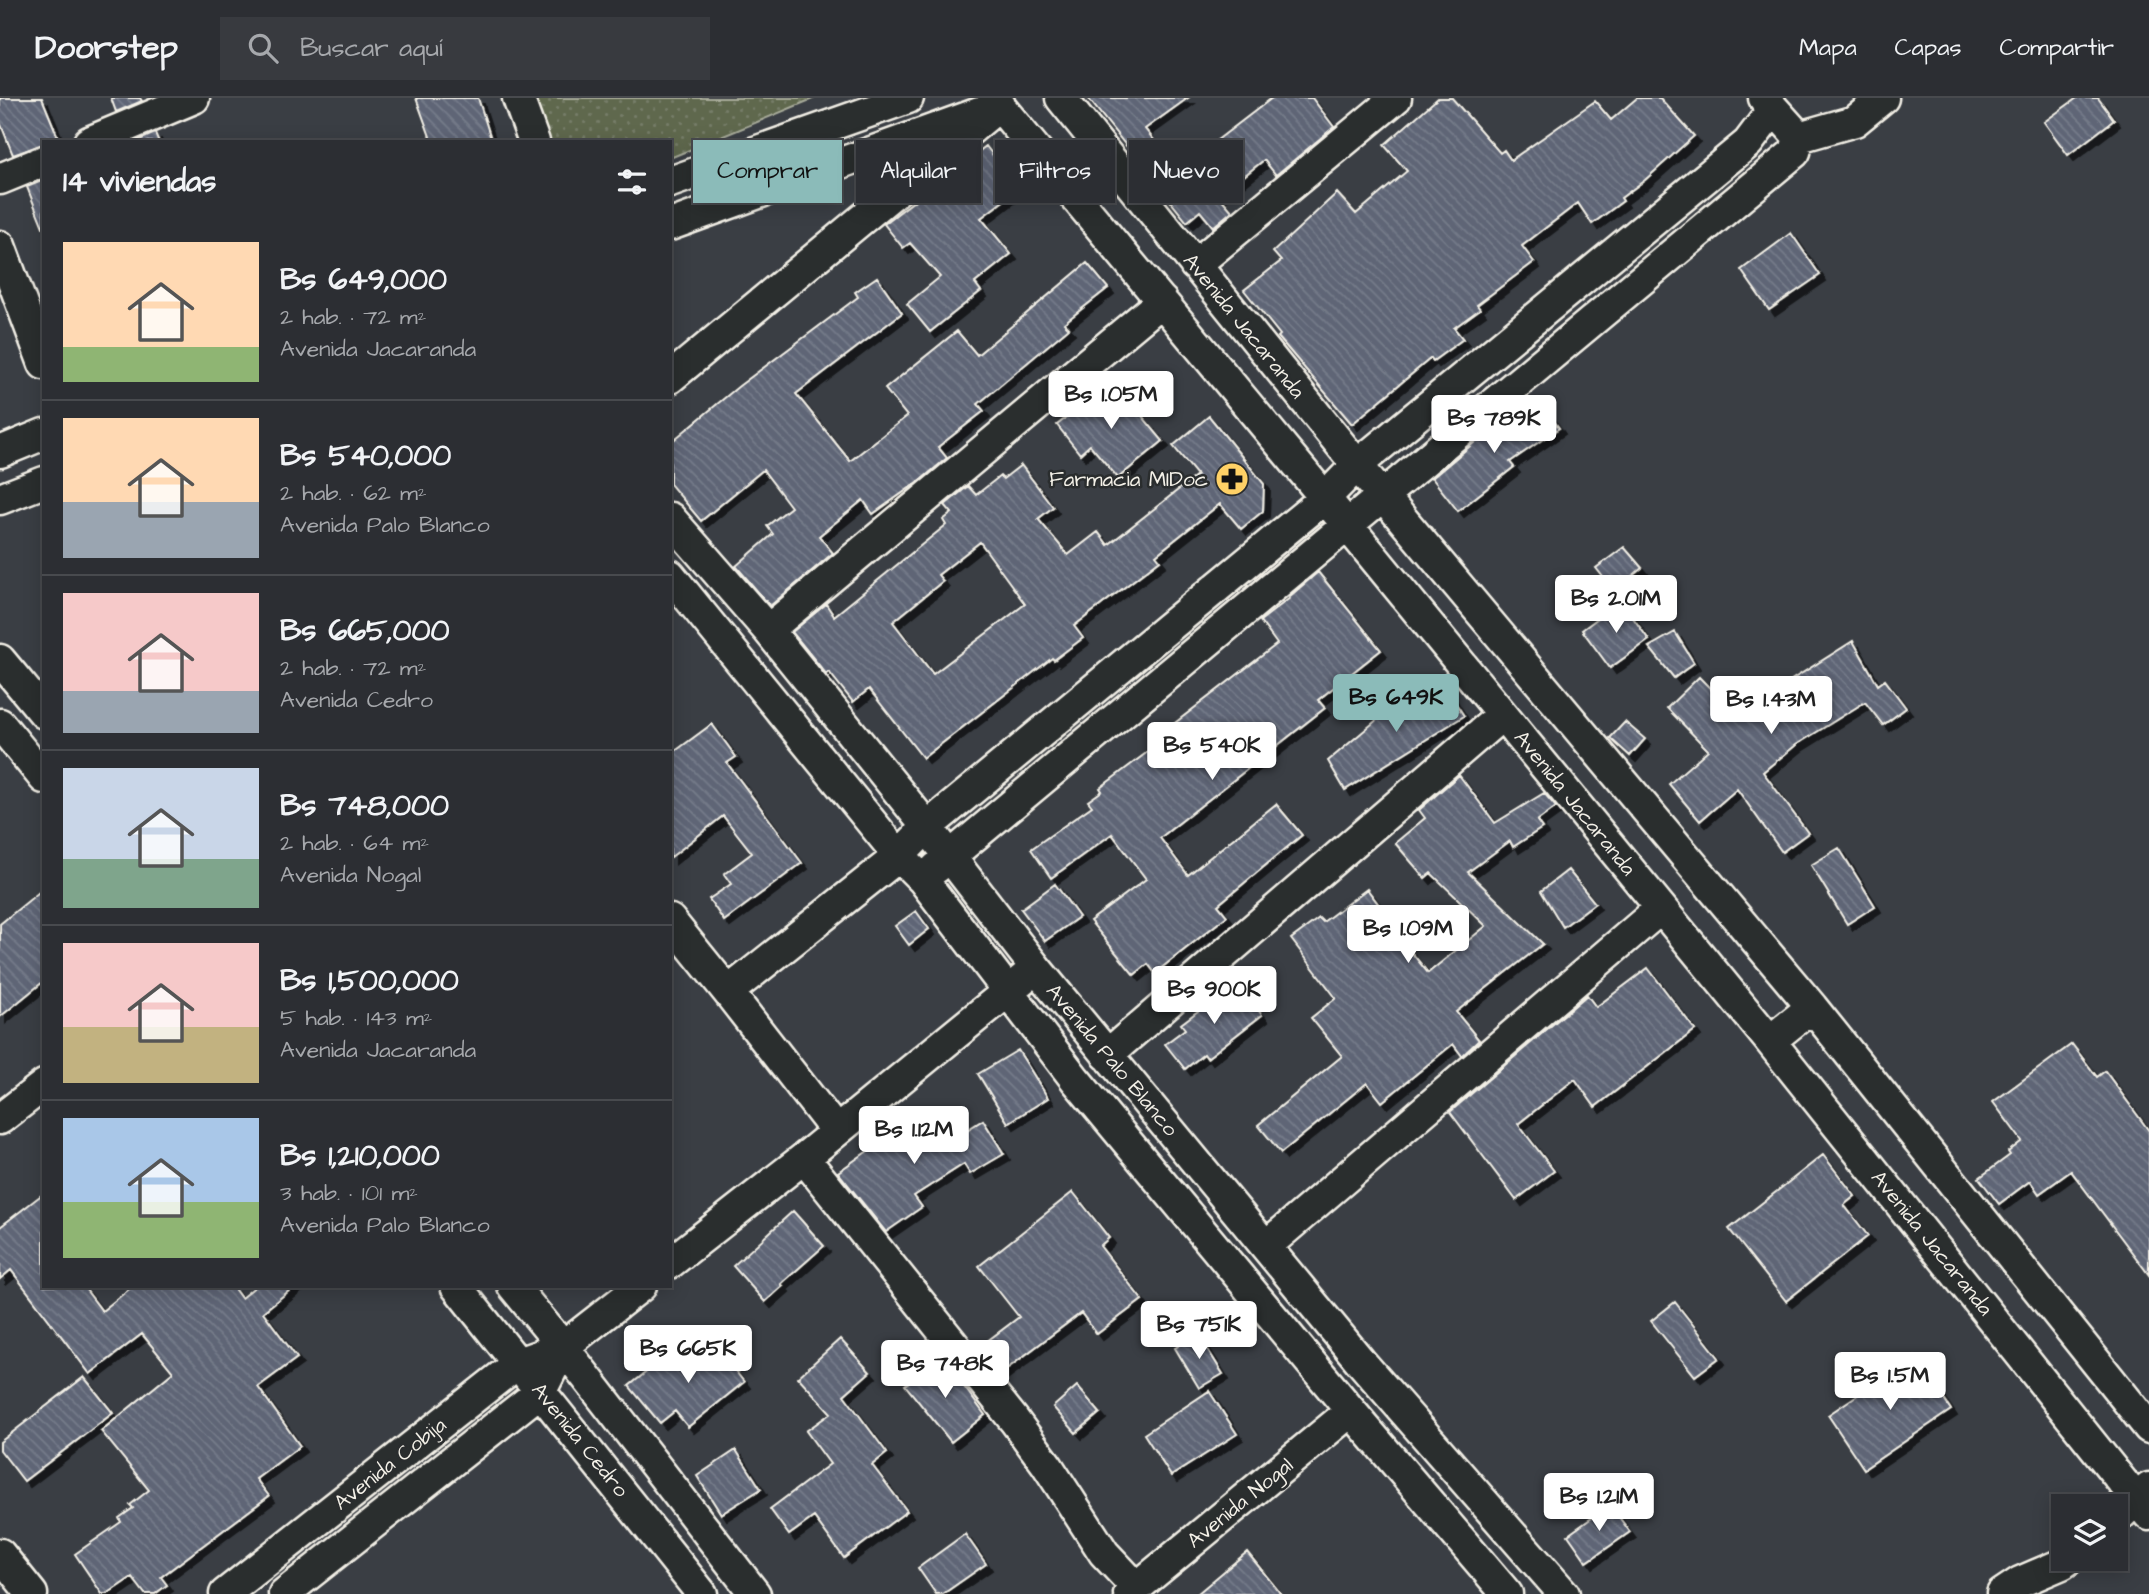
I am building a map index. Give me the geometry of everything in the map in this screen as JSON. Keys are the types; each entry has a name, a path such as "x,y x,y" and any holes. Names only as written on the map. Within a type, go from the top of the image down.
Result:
{"street":[{"path":"94,140 194,98"},
{"path":"518,98 533,140"},
{"path":"672,181 908,98"},
{"name":"Avenida Jacaranda","path":"1061,98 1357,466 1812,1007 2149,1428"},
{"path":"1195,265 1396,98"},
{"path":"922,880 1348,526 1797,144 1855,121 1883,98"},
{"path":"672,224 1001,100"},
{"path":"672,375 1001,100"},
{"name":"Avenida Jacaranda","path":"1001,100 1162,301 1770,1041 2138,1505"},
{"path":"1766,100 1797,144"},
{"path":"728,992 899,856 927,827 1325,498 1357,466 1748,143 1769,115 1766,100"},
{"path":"0,179 42,161"},
{"path":"0,246 42,360"},
{"path":"768,630 1162,301"},
{"path":"0,452 42,435"},
{"path":"0,499 42,483"},
{"name":"Avenida Palo Blanco","path":"672,519 768,630 927,827 1036,968 1361,1362 1564,1594"},
{"name":"Avenida Palo Blanco","path":"672,577 899,856 922,880 1075,1079 1507,1594"},
{"path":"0,660 42,711"},
{"path":"1107,1055 1502,715"},
{"path":"0,724 42,776"},
{"path":"1266,1245 1661,908"},
{"path":"672,922 836,1130"},
{"path":"672,1261 804,1158 1036,968"},
{"path":"1770,1041 1812,1007"},
{"path":"0,1119 42,1087"},
{"path":"804,1158 1014,1420 1133,1591"},
{"name":"Avenida Cedro","path":"458,1288 702,1594"},
{"name":"Avenida Cedro","path":"515,1288 755,1594"},
{"name":"Avenida Cobija","path":"225,1594 518,1363 563,1347 637,1288"},
{"name":"Avenida Cobija","path":"284,1594 541,1391 563,1347"},
{"name":"Avenida Nogal","path":"1133,1591 1351,1411"},
{"path":"0,1554 32,1594"},
{"path":"2002,1594 2020,1581 2051,1568"}],"green space":[{"path":"529,98 815,98 714,140 693,140 693,148 672,157 672,140 545,140"}],"building":[{"path":"0,98 42,98 59,140 42,140 42,145 13,155 0,122"},
{"path":"111,98 140,98 142,101 116,112"},
{"path":"416,98 478,98 491,140 431,140"},
{"path":"1088,98 1188,98 1145,129 1154,140 1129,140 1129,149"},
{"path":"1272,98 1312,98 1334,127 1276,175 1264,160 1243,177 1243,140 1217,140"},
{"path":"1438,98 1452,98 1500,153 1504,150 1511,160 1595,101 1611,120 1637,98 1660,98 1694,136 1621,198 1623,201 1592,224 1578,203 1522,246 1534,262 1477,305 1480,309 1454,328 1463,339 1433,361 1431,358 1352,424 1278,337 1280,335 1244,290 1281,261 1273,252 1337,193 1356,214 1407,171 1384,145"},
{"path":"2077,98 2098,98 2114,120 2068,155 2044,122"},
{"path":"155,133 158,140 139,140"},
{"path":"986,146 995,158 995,203 1001,203 981,218 1011,254 975,283 981,291 930,332 907,304 940,277 910,243 903,248 884,224 911,203 981,203 981,150"},
{"path":"42,181 42,224 27,187"},
{"path":"1172,203 1225,203 1232,211 1213,227 1200,211 1187,222"},
{"path":"1791,233 1820,275 1769,310 1741,270"},
{"path":"1087,263 1108,288 1064,323 1069,328 978,404 984,411 938,447 947,458 873,514 863,500 819,536 833,553 770,606 736,566 773,534 767,526 791,507 763,470 701,521 672,486 672,441 739,386 858,297 855,292 877,277 902,313 796,394 850,461 907,416 885,389 957,331 977,355"},
{"path":"1111,383 1134,414 1138,411 1163,441 1118,478 1090,445 1080,454 1057,425"},
{"path":"1538,399 1559,428 1510,462 1514,467 1458,511 1432,478 1487,432 1488,434"},
{"path":"1209,416 1264,484 1263,511 1241,529 1220,504 1156,555 1160,560 1074,626 1083,638 1054,660 1052,658 923,758 869,689 853,702 792,632 826,604 834,616 946,525 943,520 952,513 945,505 968,486 976,495 1000,476 1003,479 1021,465 1053,507 1038,519 1068,555 1098,532 1108,545 1197,475 1173,446","holes":["980,542 1025,604 933,674 893,622 943,581 938,575"]},
{"path":"1624,547 1642,568 1614,591 1596,568"},
{"path":"1318,572 1381,650 1318,700 1325,708 1160,838 1188,875 1276,804 1302,835 1218,905 1227,916 1155,973 1148,964 1134,975 1090,921 1146,879 1112,834 1051,878 1031,849 1092,806 1088,801 1102,791 1100,788 1166,738 1162,733 1277,644 1260,621"},
{"path":"1621,601 1649,640 1610,668 1582,630"},
{"path":"1675,632 1694,663 1674,678 1649,647"},
{"path":"1853,641 1878,685 1885,680 1906,708 1883,725 1865,702 1796,745 1763,772 1808,833 1782,852 1737,789 1700,821 1669,784 1708,750 1667,708 1699,677 1736,715"},
{"path":"1440,679 1464,716 1345,790 1328,761 1379,718"},
{"path":"1625,722 1645,739 1630,756 1610,738"},
{"path":"712,724 736,757 727,763 802,863 724,921 709,899 731,884 724,874 752,853 723,816 672,856 672,754"},
{"path":"1459,775 1495,823 1544,793 1556,807 1537,821 1542,828 1513,847 1510,841 1468,872 1543,944 1456,1012 1479,1040 1462,1056 1453,1044 1382,1102 1367,1083 1281,1153 1258,1125 1342,1056 1311,1018 1336,998 1291,939 1319,918 1323,922 1367,889 1394,925 1391,927 1428,973 1486,926 1431,873 1425,878 1395,843 1425,818 1419,810"},
{"path":"1839,848 1875,906 1847,924 1811,865"},
{"path":"1568,870 1595,903 1563,927 1541,891"},
{"path":"1055,884 1079,917 1045,941 1021,909"},
{"path":"42,890 42,983 0,1017 0,924"},
{"path":"916,911 929,929 909,945 895,926"},
{"path":"1648,968 1695,1030 1595,1107 1575,1079 1518,1124 1554,1171 1516,1200 1450,1112 1587,995 1596,1007"},
{"path":"1236,982 1262,1015 1207,1058 1204,1054 1185,1069 1165,1044 1185,1029 1181,1024"},
{"path":"2072,1044 2097,1077 2105,1071 2149,1131 2149,1275 2071,1171 2039,1194 2030,1181 1999,1204 1979,1178 2010,1155 2008,1152 2022,1141 1993,1102"},
{"path":"1018,1050 1048,1098 1008,1123 978,1074"},
{"path":"924,1108 946,1143 983,1120 1004,1154 970,1174 964,1164 914,1196 922,1207 886,1232 838,1172 899,1129 897,1125"},
{"path":"1823,1155 1855,1196 1844,1205 1868,1236 1786,1301 1729,1229"},
{"path":"1073,1192 1109,1238 1100,1246 1142,1300 1097,1334 1081,1313 1000,1374 978,1348 1019,1317 979,1266"},
{"path":"42,1195 42,1288 85,1288 102,1311 131,1288 234,1288 241,1298 254,1288 293,1288 263,1312 297,1358 258,1387 300,1446 256,1479 269,1496 161,1577 167,1585 155,1594 145,1594 132,1577 107,1594 102,1594 75,1554 121,1522 119,1518 133,1508 130,1505 149,1490 101,1431 173,1372 142,1334 90,1374 11,1270 0,1279 0,1227"},
{"path":"793,1211 824,1246 765,1302 733,1266"},
{"path":"1675,1302 1719,1358 1695,1376 1651,1321"},
{"path":"1198,1334 1223,1374 1199,1388 1175,1348"},
{"path":"709,1338 744,1382 688,1427 675,1411 660,1423 629,1386 665,1357 673,1367"},
{"path":"840,1339 870,1372 844,1395 887,1453 872,1465 907,1511 844,1558 814,1517 789,1535 770,1509 830,1464 806,1431 831,1413 798,1377"},
{"path":"1915,1356 1951,1410 1864,1469 1828,1415"},
{"path":"939,1358 949,1370 950,1368 985,1415 951,1442 905,1385"},
{"path":"84,1377 113,1413 24,1481 0,1450 0,1442"},
{"path":"1077,1386 1100,1413 1076,1433 1053,1407"},
{"path":"1209,1391 1237,1434 1171,1476 1144,1434"},
{"path":"736,1450 761,1489 721,1514 697,1476"},
{"path":"1610,1505 1630,1532 1587,1562 1568,1535"},
{"path":"965,1534 986,1564 943,1594 936,1594 918,1568"},
{"path":"1247,1552 1281,1594 1197,1594"}],"place":[{"name":"Farmacia MIDoc","path":"1232,479"}]}
